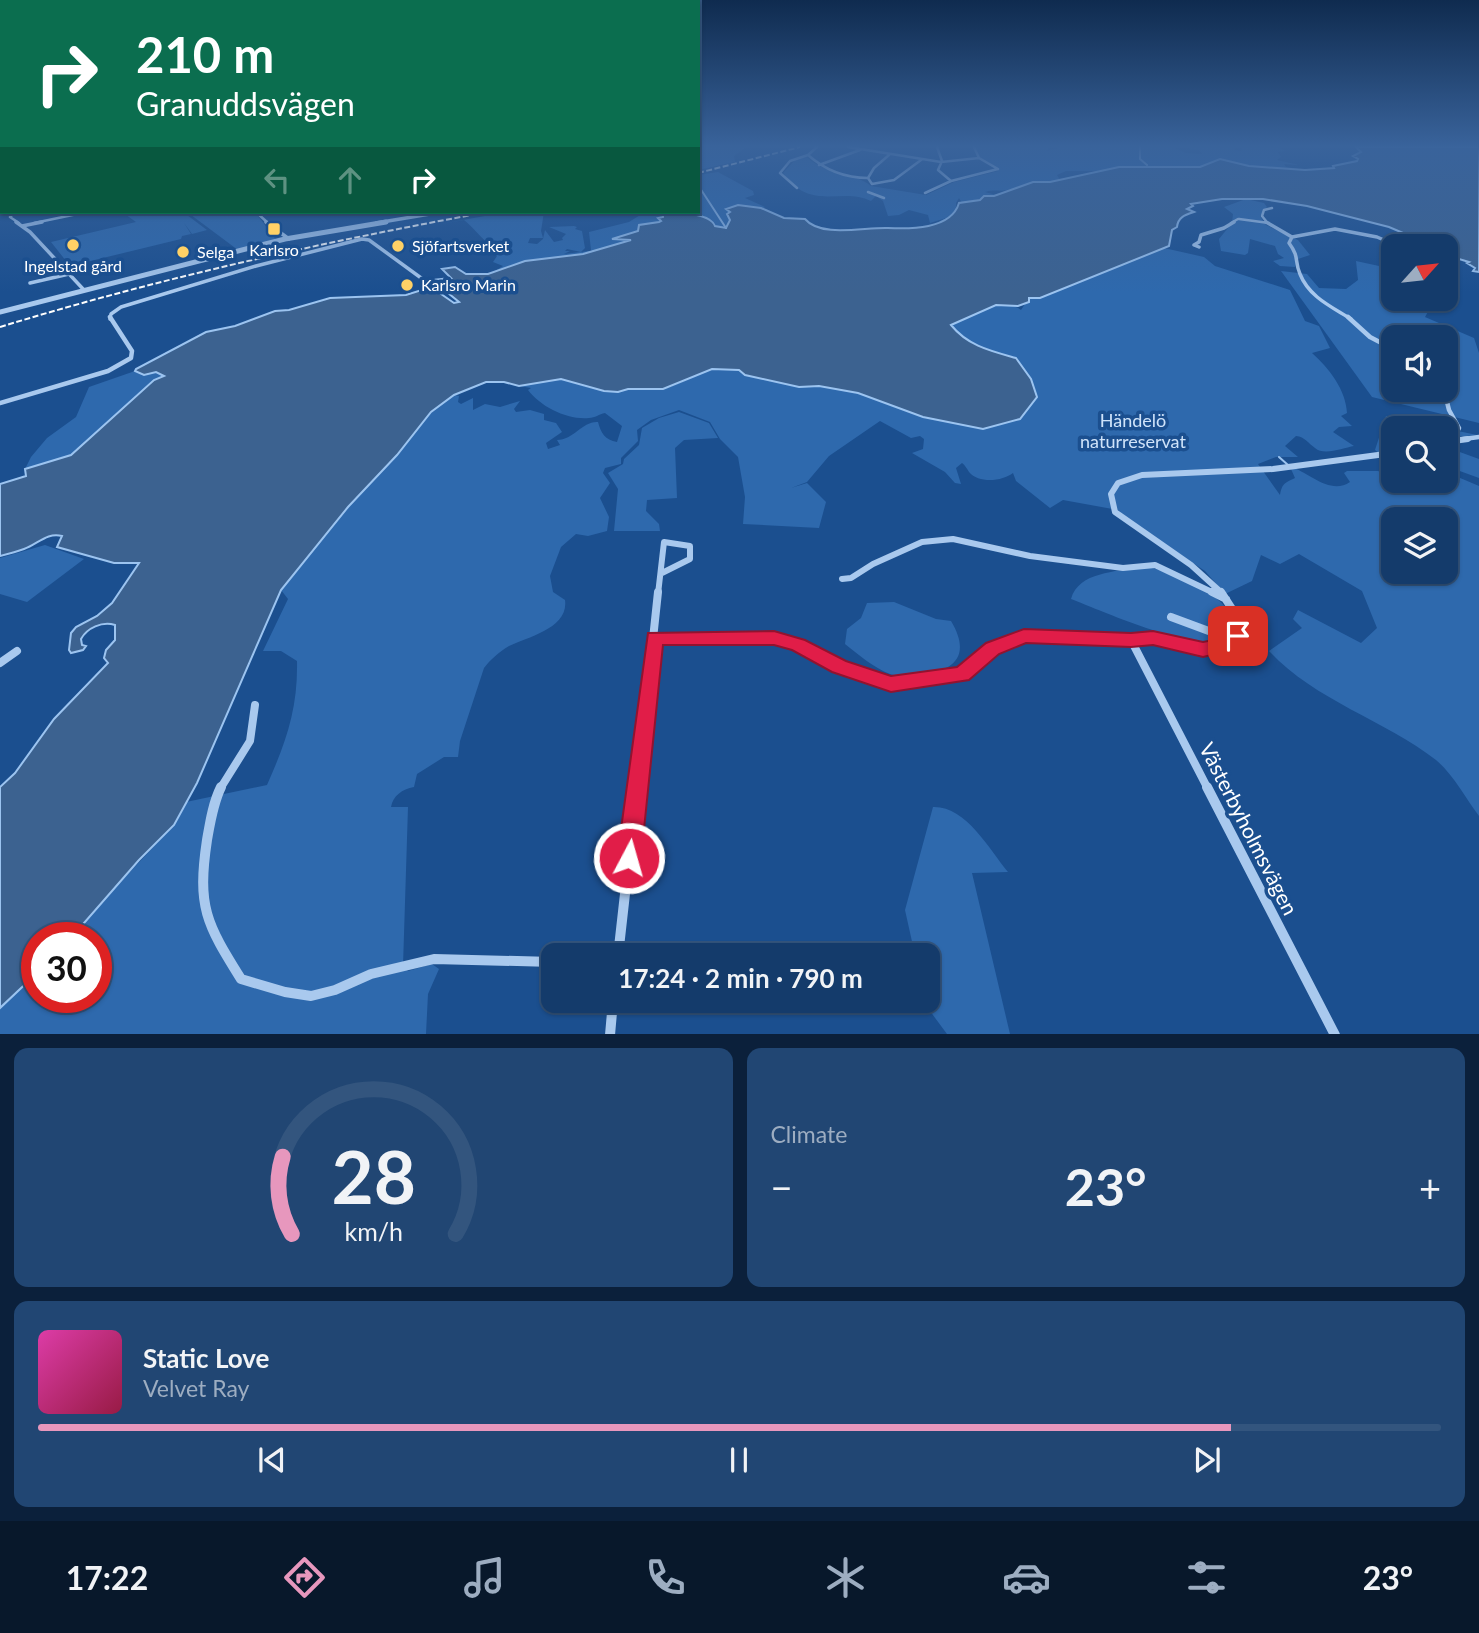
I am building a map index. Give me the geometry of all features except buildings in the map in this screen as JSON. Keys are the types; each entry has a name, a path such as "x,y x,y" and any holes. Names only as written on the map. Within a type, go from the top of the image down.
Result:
{"street":[{"path":"877,195 884,198"},
{"path":"1272,208 1264,211 1262,215 1267,222 1292,237 1335,229 1381,239"},
{"path":"13,214 10,217 84,290"},
{"path":"22,226 78,214"},
{"path":"258,214 278,233 290,240"},
{"path":"0,312 281,242 432,214"},
{"path":"1199,247 1194,245 1202,234 1224,228 1239,219 1267,222"},
{"path":"278,233 281,242"},
{"path":"1292,237 1289,243 1298,255 1298,270 1311,293 1381,342"},
{"path":"0,403 108,371 131,358 132,351 110,318 111,314 124,306 256,266 362,239 369,240 428,283"},
{"path":"30,283 69,274"},
{"path":"1458,440 1479,437"},
{"path":"654,638 774,638 798,645 839,666 891,684 962,674 993,649 1024,636 1131,640 1153,638 1203,650 1222,646 1236,638 1239,630 1227,600 1202,572 1120,517 1110,503 1110,494 1122,480 1131,476 1237,472 1381,454"},
{"path":"842,579 851,578 873,564 922,542 953,539 1030,556 1123,568 1155,565 1227,600"},
{"path":"619,943 664,542 690,547 690,559 662,573"},
{"path":"1171,618 1236,638"},
{"name":"Västerbyholmsvägen","path":"1131,640 1335,1034"},
{"path":"0,663 17,651"},
{"path":"255,705 250,741 219,790 209,827 201,880 202,904 217,941 241,979 285,992 311,996 335,990 371,974 434,959 541,962"},
{"path":"610,1034 612,1013"}],"green space":[{"path":"700,195 753,195 745,198 784,218 805,219 812,226 595,253 591,250 589,232 629,222 642,214 700,214"},
{"path":"819,195 995,195 962,203 959,198 956,209 959,205 963,219 932,225 946,218 930,223 928,215 909,210 888,216 883,201 876,196 871,201 860,197"},
{"path":"1246,199 1264,203 1267,207 1260,216 1266,225 1298,240 1310,255 1298,259 1295,267 1280,266 1273,261 1284,258 1278,254 1275,246 1250,239 1248,253 1245,255 1221,251 1219,239 1232,223 1233,214 1224,207"},
{"path":"125,214 186,214 207,230 192,234 184,223 191,234 182,236 181,239 70,266 51,242 136,222"},
{"path":"190,214 257,214 277,241 238,250"},
{"path":"496,214 544,214 541,231 543,238 530,238 528,243 537,244 543,239 545,230 554,242 563,240 566,234 549,227 574,226 582,231 585,248 581,252 589,251 590,254 495,271 503,266 493,262 497,256 488,250 489,244 464,220 435,225","holes":["567,249 581,252 564,254 570,251 565,251"]},
{"name":"Händelö naturreservat","path":"1164,248 1204,257 1215,266 1290,290 1305,321 1319,326 1330,348 1312,353 1340,388 1347,413 1341,416 1352,426 1339,427 1333,432 1354,446 1323,451 1296,436 1285,446 1298,457 1276,457 1258,464 1280,495 1284,484 1295,478 1291,469 1294,468 1335,486 1350,482 1344,473 1347,471 1378,471 1381,472 1381,493 1458,493 1458,477 1479,486 1479,816 1454,779 1436,760 1307,683 1269,651 1302,628 1293,619 1298,610 1361,643 1377,628 1362,591 1299,554 1280,564 1261,555 1252,581 1225,594 1205,571 1124,517 1118,510 1063,500 1050,508 1016,481 1013,473 985,480 973,476 962,463 956,468 961,484 955,483 945,472 912,453 923,449 924,439 920,436 911,438 880,421 829,456 807,482 791,488 807,483 826,502 819,528 743,524 745,497 738,457 720,439 710,422 679,410 651,420 637,430 638,441 621,458 621,464 605,468 603,473 610,483 600,498 609,517 607,531 588,536 576,534 561,547 550,576 553,592 565,600 565,610 561,618 546,630 509,646 489,662 484,668 460,741 458,757 444,757 417,774 414,787 399,794 392,803 391,807 408,807 403,966 408,971 432,964 439,969 428,994 426,1034 0,1034 0,1002 21,983 21,1013 112,1013 112,922 83,922 174,825 186,802 267,785 290,725 297,678 297,661 281,651 263,651 288,599 281,590 348,507 397,455 430,412 454,395 459,396 458,402 461,404 473,398 473,410 485,404 500,407 520,401 514,409 516,412 530,410 544,414 544,420 556,423 562,432 546,443 548,449 560,445 557,440 568,437 592,422 598,422 604,435 617,442 622,426 605,413 589,418 563,415 540,402 528,390 531,388 519,386 561,379 590,388 618,392 628,389 654,390 670,387 712,369 739,370 745,375 799,387 819,386 858,393 923,417 983,429 1020,419 1037,397 1027,373 1021,367 975,345 951,328 952,324 995,306 1013,306 1021,310 1029,298 1040,298"},
{"path":"1356,261 1381,266 1381,312 1428,312 1425,317 1444,325 1381,325 1381,399 1372,397 1281,271 1307,274 1319,288 1346,289 1358,280"},
{"path":"1458,331 1474,338 1479,353 1479,423 1393,402 1458,402"},
{"path":"135,371 144,375 156,372 165,376 154,380 71,455 25,469 47,438 76,417 89,387"},
{"path":"679,412 709,423 718,438 684,440 675,448 677,498 647,500 646,511 659,524 660,531 614,531 618,489 608,473 623,464 624,459 639,445 642,428 659,418"},
{"path":"1381,431 1381,455 1375,450"},
{"path":"1458,431 1477,435 1458,437"},
{"path":"1458,451 1479,459 1479,478 1458,470"},
{"path":"45,545 84,559 27,602 0,594 0,558"},
{"path":"1140,566 1181,578 1212,595 1224,605 1231,616 1229,632 1216,641 1185,639 1144,627 1071,599 1075,590 1090,578"},
{"path":"894,602 936,619 951,621 960,644 956,660 950,666 930,673 903,676 890,674 845,644 847,629 861,618 867,603"},
{"path":"933,807 956,814 985,841 1008,872 972,873 1010,1034 947,1034 931,1013 940,1013 940,943 912,943 905,910"}],"shaded area":[{"path":"1479,195 1479,272 1473,271 1475,268 1467,263 1469,262 1458,259 1458,234 1405,234 1389,227 1307,206 1263,199 1222,199 1191,204 1193,206 1187,209 1194,212 1182,217 1177,227 1172,230 1169,246 1040,298 1029,298 1029,302 1018,306 996,305 951,325 972,343 1016,358 1031,379 1037,397 1020,419 983,429 923,417 858,393 819,386 799,387 745,375 739,370 712,369 663,389 604,391 561,379 519,386 504,382 486,382 454,395 431,412 397,455 348,507 281,590 197,783 174,825 139,860 85,922 21,922 21,988 0,1008 0,787 15,773 54,719 108,663 104,658 106,650 115,640 115,625 105,624 91,629 81,639 82,645 86,646 83,650 71,653 71,633 112,603 139,563 114,563 57,547 62,536 57,535 0,556 0,484 26,476 25,469 71,455 154,380 164,376 156,372 144,375 135,371 136,369 206,332 330,298 406,295 431,287 454,303 459,302 432,280 451,278 442,269 455,267 466,274 488,274 525,261 583,254 631,240 612,239 638,231 639,225 659,222 661,221 658,218 663,217 663,214 700,216 707,218 715,226 726,228 730,220 727,214 730,212 726,209 738,205 761,208 784,218 805,219 812,225 832,230 918,228 939,223 955,212 959,203 980,200 984,196"}],"waterway":[{"path":"705,195 726,228"},
{"path":"1279,457 1288,465"}],"railway":[{"path":"0,327 242,262 478,214"}],"place":[{"name":"Karlsro","path":"274,229"},
{"name":"Ingelstad gård","path":"73,245"},
{"name":"Sjöfartsverket","path":"398,246"},
{"name":"Selga","path":"183,252"},
{"name":"Karlsro Marin","path":"407,285"}],"route":[{"path":"629,858 654,638 774,638 798,645 839,666 891,684 935,680 962,674 993,649 1024,636 1131,640 1153,638 1203,650 1222,646 1238,636"}]}
